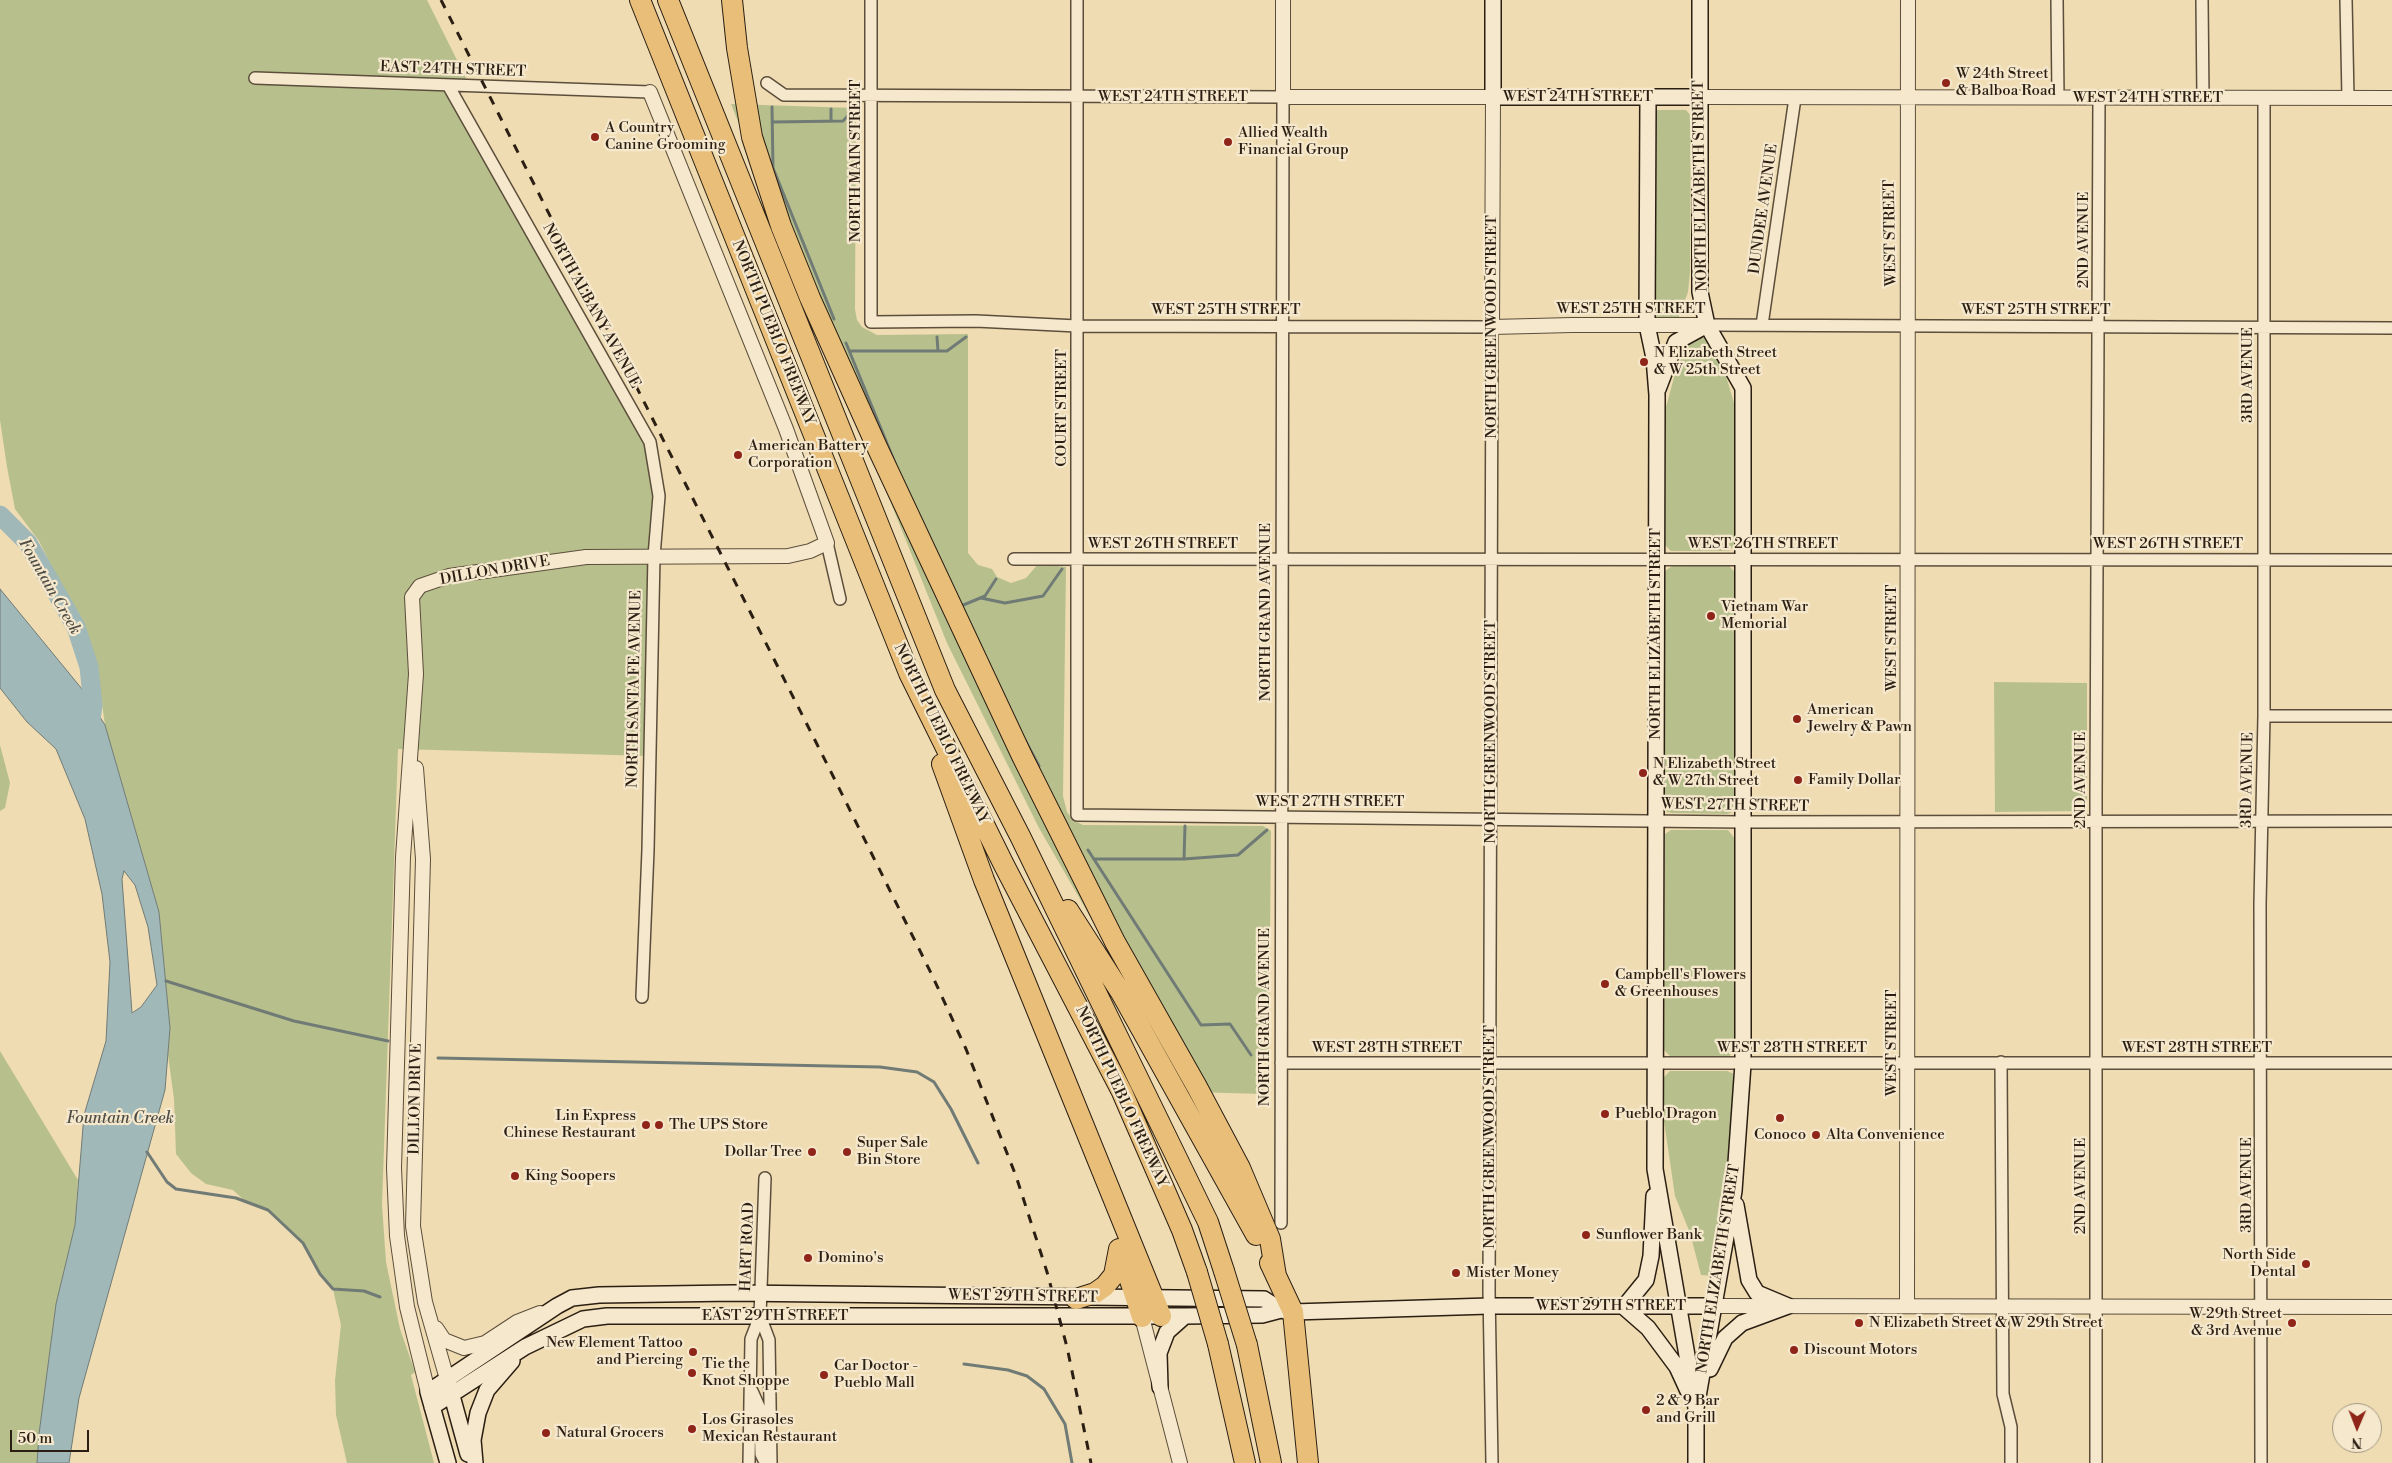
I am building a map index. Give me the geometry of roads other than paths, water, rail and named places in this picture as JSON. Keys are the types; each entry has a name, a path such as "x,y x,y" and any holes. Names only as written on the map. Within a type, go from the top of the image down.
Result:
{"highway":[{"name":"NORTH PUEBLO FREEWAY","path":"640,0 909,673 1004,865 1122,1092 1174,1213 1197,1272 1218,1344 1245,1463"},
{"name":"NORTH PUEBLO FREEWAY","path":"668,0 942,681 1020,836 1208,1222 1247,1345 1271,1463"},
{"path":"732,0 737,48 752,136 781,226 810,298 877,447 1022,756 1115,942 1197,1087 1240,1168 1270,1239 1276,1276"},
{"path":"909,673 984,880 1104,1175 1148,1307"},
{"path":"1020,836 1120,991 1258,1237 1276,1276 1287,1311 1308,1463"},
{"path":"1104,1175 1119,1249 1148,1307"},
{"path":"1076,1298 1095,1293 1105,1286 1114,1275 1119,1249"}],"main road":[{"name":"NORTH GREENWOOD STREET","path":"1493,97 1494,0"},
{"name":"NORTH ELIZABETH STREET","path":"1696,1408 1734,1191 1743,1064 1743,388 1707,325 1700,292 1700,0"},
{"name":"WEST 24TH STREET","path":"1493,97 1648,96 1700,98"},
{"name":"NORTH ELIZABETH STREET","path":"1648,96 1647,325 1654,358 1657,394 1655,1169 1696,1408 1696,1463"},
{"path":"1657,394 1676,342 1707,325"},
{"path":"1655,1169 1651,1256 1648,1272 1646,1280 1624,1307 1648,1328 1677,1367 1696,1408"},
{"path":"1734,1191 1749,1280 1757,1293 1788,1306"},
{"name":"EAST 29TH STREET","path":"432,1407 450,1387 557,1306 572,1298 599,1295 761,1294"},
{"name":"WEST 29TH STREET","path":"761,1294 1076,1298 1148,1307 1185,1316 1262,1315 1287,1311 1489,1306 1715,1306"},
{"name":"WEST 29TH STREET","path":"1148,1307 1264,1299 1287,1311"},
{"path":"1696,1408 1715,1354 1725,1338 1742,1323 1788,1306"},
{"name":"EAST 29TH STREET","path":"428,1392 450,1387 583,1319 599,1317 760,1316 1148,1307"},
{"path":"1160,1388 1159,1353 1167,1332 1185,1316"},
{"path":"475,1463 473,1440 478,1413 487,1390 525,1347"},
{"name":"DILLON DRIVE","path":"450,1387 471,1463"},
{"name":"DILLON DRIVE","path":"428,1392 448,1463"}],"street":[{"name":"NORTH MAIN STREET","path":"871,0 871,322"},
{"name":"COURT STREET","path":"1077,0 1077,815"},
{"name":"NORTH GRAND AVENUE","path":"1281,1223 1283,0"},
{"name":"WEST STREET","path":"1907,1306 1908,326 1906,98 1908,0"},
{"path":"2057,0 2058,98"},
{"path":"2202,0 2204,98"},
{"path":"2346,0 2348,98"},
{"name":"EAST 24TH STREET","path":"256,78 650,92"},
{"name":"WEST 24TH STREET","path":"767,83 784,95 1493,97"},
{"name":"NORTH ALBANY AVENUE","path":"448,85 650,442 659,496 654,556"},
{"path":"650,92 786,428 827,543 840,599"},
{"name":"NORTH GREENWOOD STREET","path":"1492,1463 1489,1306 1493,97"},
{"name":"WEST 24TH STREET","path":"1700,98 2392,98"},
{"name":"DUNDEE AVENUE","path":"1762,325 1795,98"},
{"name":"2ND AVENUE","path":"2096,1463 2099,98"},
{"name":"3RD AVENUE","path":"2261,1463 2262,1063 2260,904 2264,716 2264,98"},
{"name":"WEST 25TH STREET","path":"871,322 976,321 1078,326 1283,327 1762,325 2392,328"},
{"path":"654,556 788,556 810,551 827,543"},
{"name":"DILLON DRIVE","path":"428,1392 406,1307 397,1236 394,1168 403,857 416,674 412,597 420,586 449,576 568,559 654,556"},
{"name":"NORTH SANTA FE AVENUE","path":"642,997 648,850 654,556"},
{"name":"WEST 26TH STREET","path":"1014,559 1743,558 2392,560"},
{"path":"2264,716 2392,716"},
{"name":"DILLON DRIVE","path":"413,728 423,859 413,1226 425,1302 450,1387"},
{"name":"WEST 27TH STREET","path":"1077,815 1742,822 2392,821"},
{"path":"2001,1062 2003,1394 2011,1427 2011,1463"},
{"name":"WEST 28TH STREET","path":"1281,1063 1743,1064 2001,1062 2392,1064"},
{"name":"HART ROAD","path":"750,1463 751,1338 760,1316 765,1178"},
{"name":"WEST 29TH STREET","path":"1715,1306 2262,1305 2392,1307"},
{"path":"432,1322 444,1340 464,1348 485,1343 518,1322 557,1306"},
{"path":"1148,1307 1160,1388 1180,1463"},
{"name":"HART ROAD","path":"760,1316 769,1340 771,1462"},
{"path":"750,1387 760,1409 761,1454 764,1460 771,1462"}],"water":[{"name":"Fountain Creek","path":"0,589 82,689 105,725 159,912 170,1028 165,1090 79,1398 69,1463 37,1463 39,1434 56,1304 75,1225 84,1115 106,1041 110,962 102,894 85,819 56,749 27,722 0,688","holes":["124,871 135,885 148,927 157,985 141,1007 132,1013 122,879"]}],"waterway":[{"path":"772,107 773,168 834,319"},
{"path":"831,109 831,121"},
{"path":"772,122 843,121 854,109"},
{"path":"937,337 938,351"},
{"path":"850,351 947,351 966,337"},
{"path":"846,343 895,463"},
{"name":"Fountain Creek","path":"0,515 28,543 76,627 89,667 93,706 89,731"},
{"path":"981,598 1005,603 1043,596 1062,569"},
{"path":"961,606 985,596 996,579"},
{"path":"1025,740 1039,766"},
{"path":"1184,859 1185,826"},
{"path":"1094,859 1184,859 1238,855 1267,830"},
{"path":"1088,850 1201,1025 1230,1024 1251,1055"},
{"path":"166,981 294,1021 388,1041"},
{"path":"438,1058 880,1067 917,1072 934,1082 951,1109 978,1163"},
{"path":"147,1152 167,1182 176,1189 236,1198 268,1210 303,1243 320,1274 333,1289 364,1291 380,1297"},
{"path":"964,1364 1008,1370 1027,1376 1044,1389 1065,1424 1072,1463"}],"railway":[{"path":"441,0 829,768 932,975 966,1049 1016,1176 1047,1272 1067,1347 1091,1463"}],"place":[{"name":"W 24th Street & Balboa Road","path":"1946,83"},
{"name":"A Country Canine Grooming","path":"595,137"},
{"name":"Allied Wealth Financial Group","path":"1228,142"},
{"name":"N Elizabeth Street & W 25th Street","path":"1644,362"},
{"name":"American Battery Corporation","path":"738,455"},
{"name":"Vietnam War Memorial","path":"1711,616"},
{"name":"American Jewelry & Pawn","path":"1797,719"},
{"name":"N Elizabeth Street & W 27th Street","path":"1643,773"},
{"name":"Family Dollar","path":"1798,780"},
{"name":"Campbell's Flowers & Greenhouses","path":"1605,984"},
{"name":"Pueblo Dragon","path":"1605,1114"},
{"name":"Conoco","path":"1780,1118"},
{"name":"Lin Express Chinese Restaurant","path":"646,1125"},
{"name":"The UPS Store","path":"659,1125"},
{"name":"Alta Convenience","path":"1816,1135"},
{"name":"Dollar Tree","path":"812,1152"},
{"name":"Super Sale Bin Store","path":"847,1152"},
{"name":"King Soopers","path":"515,1176"},
{"name":"Sunflower Bank","path":"1586,1235"},
{"name":"Domino's","path":"808,1258"},
{"name":"North Side Dental","path":"2306,1264"},
{"name":"Mister Money","path":"1456,1273"},
{"name":"N Elizabeth Street & W 29th Street","path":"1859,1323"},
{"name":"W 29th Street & 3rd Avenue","path":"2292,1323"},
{"name":"Discount Motors","path":"1794,1350"},
{"name":"New Element Tattoo and Piercing","path":"693,1352"},
{"name":"Tie the Knot Shoppe","path":"692,1373"},
{"name":"Car Doctor - Pueblo Mall","path":"824,1375"},
{"name":"2 & 9 Bar and Grill","path":"1646,1410"},
{"name":"Los Girasoles Mexican Restaurant","path":"692,1429"},
{"name":"Natural Grocers","path":"546,1433"}]}
